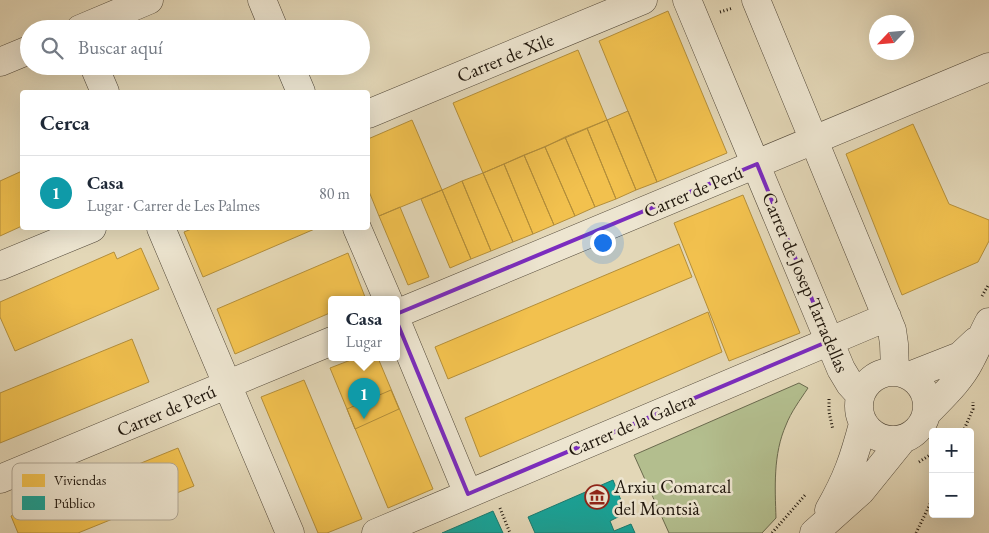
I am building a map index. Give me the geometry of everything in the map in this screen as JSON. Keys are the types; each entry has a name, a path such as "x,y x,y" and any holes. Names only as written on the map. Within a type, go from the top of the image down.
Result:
{"street":[{"path":"101,20 149,0"},
{"path":"262,0 270,20"},
{"name":"Carrer de Xile","path":"370,113 643,0"},
{"path":"746,3 814,141 892,330 902,374"},
{"name":"Carrer de Josep Tarradellas","path":"691,11 841,369 850,384 860,395"},
{"path":"0,62 20,54"},
{"name":"Carrer de Perú","path":"400,312 989,67"},
{"path":"98,75 104,90"},
{"path":"294,75 300,90"},
{"path":"0,266 87,230"},
{"path":"162,230 290,533"},
{"path":"358,230 386,296"},
{"name":"Carrer de la Galera","path":"376,533 887,317"},
{"path":"400,330 468,494"},
{"path":"902,374 960,356 984,330"},
{"path":"926,414 958,379 970,360 984,330"},
{"name":"Carrer de Perú","path":"39,463 328,343"},
{"path":"816,531 861,491 903,439 916,431 922,424 927,404 923,390 917,382 902,374 884,372 873,377 865,385 858,405 859,415 863,424 870,432 883,439 903,439"},
{"path":"816,531 844,484 855,458 863,424"},
{"name":"Carrer de Perú","path":"0,479 12,474"}],"path":[{"path":"691,11 746,3"},
{"path":"916,533 929,506"}],"highlighted area":[{"path":"757,164 829,341 468,494 394,315"}],"green space":[{"path":"799,383 808,388 788,420 779,448 776,471 776,518 762,533 669,533 634,455"}],"building: Viviendas":[{"path":"668,11 727,153 657,182 599,41"},
{"path":"578,50 607,120 483,173 453,103"},
{"path":"628,111 657,182 636,190 607,120"},
{"path":"412,120 442,190 379,216 370,194 370,138"},
{"path":"607,120 636,190 616,199 587,128"},
{"path":"913,124 949,204 989,220 989,241 978,262 902,295 846,154"},
{"path":"587,128 616,199 595,207 565,137"},
{"path":"565,137 595,207 575,216 545,147"},
{"path":"545,147 575,216 554,225 524,155"},
{"path":"524,155 554,225 533,234 504,164"},
{"path":"504,164 533,234 513,242 483,173"},
{"path":"20,172 20,227 0,236 0,181"},
{"path":"483,173 513,242 491,251 462,181"},
{"path":"462,181 491,251 471,259 442,190"},
{"path":"442,190 471,259 450,268 421,199"},
{"path":"743,195 800,333 729,361 674,223"},
{"path":"400,207 429,277 408,285 379,216"},
{"path":"189,230 312,230 203,277 184,232"},
{"path":"679,244 692,277 448,379 435,347"},
{"path":"141,248 159,289 15,351 0,317 0,302 114,252 117,259"},
{"path":"348,253 365,296 328,296 328,314 235,354 217,309"},
{"path":"708,312 722,352 480,457 465,418"},
{"path":"132,339 149,382 0,443 0,393"},
{"path":"348,361 379,361 433,489 388,508 330,368"},
{"path":"304,380 362,519 327,533 318,533 261,397"},
{"path":"391,390 399,409 355,429 347,409"},
{"path":"178,448 194,486 178,492 178,463 141,463"},
{"path":"13,520 110,520 78,533 18,533"}],"building: Público":[{"name":"Arxiu Comarcal del Montsià","path":"613,480 626,513 610,521 614,531 631,524 635,533 535,533 528,517"},
{"path":"493,511 503,533 442,533"}],"place":[{"name":"Casa","path":"364,419"},
{"name":"Arxiu Comarcal del Montsià","path":"597,497"}]}
